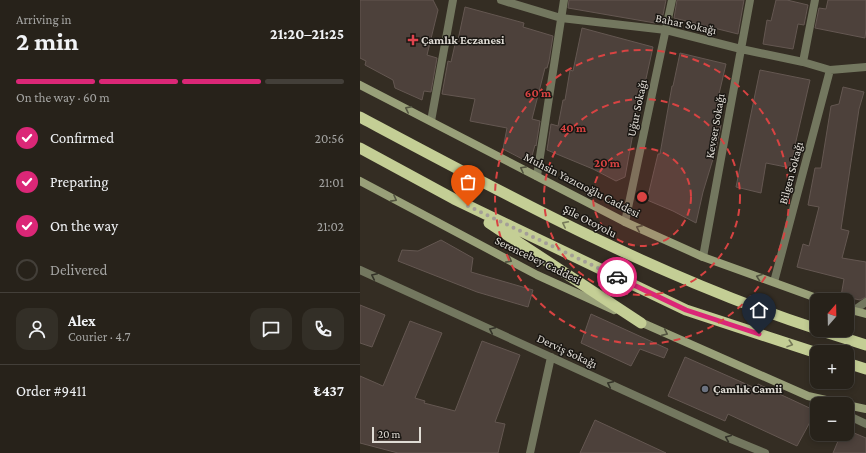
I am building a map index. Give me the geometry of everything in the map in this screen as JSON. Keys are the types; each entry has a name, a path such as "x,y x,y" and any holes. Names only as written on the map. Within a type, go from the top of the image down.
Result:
{"highway":[{"name":"Şile Otoyolu","path":"360,117 600,242 697,285 810,327"},
{"path":"360,148 454,199 686,310 810,351"},
{"path":"454,199 641,323"},
{"name":"Şile Otoyolu","path":"840,337 866,345"},
{"path":"854,365 866,369"}],"main road":[{"name":"Muhsin Yazıcıoğlu Caddesi","path":"360,85 431,120 625,222 703,257 810,296"},
{"name":"Serencebey Caddesi","path":"360,181 537,275 641,323 812,397"},
{"path":"854,311 866,314"},
{"path":"854,406 866,409"}],"street":[{"path":"431,120 453,0"},
{"name":"Bahar Sokağı","path":"501,0 561,18 666,30 741,49 803,62 830,70 866,68"},
{"path":"537,176 564,0"},
{"name":"Uğur Sokağı","path":"625,222 672,0"},
{"name":"Kevser Sokağı","path":"703,257 750,0"},
{"path":"803,62 815,0"},
{"name":"Bilgen Sokağı","path":"774,282 830,70"},
{"name":"Derviş Sokağı","path":"360,270 726,437 765,453"},
{"path":"854,308 866,302"},
{"path":"530,453 551,357"},
{"path":"854,418 866,424"}],"building":[{"path":"360,0 433,0 438,10 427,55 437,58 431,92 424,91 422,100 395,88 393,80 365,65 366,61 360,58"},
{"path":"569,0 666,0 663,15 657,14 655,23 568,8"},
{"path":"677,0 744,0 738,34 674,18"},
{"path":"776,0 787,0 808,5 804,25 798,24 793,49 763,44 767,20 771,21"},
{"path":"828,0 866,0 865,38 815,28 819,8 826,9"},
{"path":"465,7 524,23 523,27 553,36 549,61 547,68 545,68 532,119 540,121 536,146 535,145 530,163 503,149 507,128 470,121 475,99 442,94 448,61 451,62 456,40 458,40"},
{"path":"582,28 653,47 640,106 638,106 625,177 616,181 593,169 547,150 551,124 558,126 563,100 565,100 570,70 573,71"},
{"path":"680,53 726,64 719,94 723,95 717,124 721,125 714,159 703,192 696,223 647,200 658,154 660,154 672,86"},
{"path":"760,70 810,80 791,168 766,163 761,193 736,187"},
{"path":"843,87 864,92 859,109 841,229 849,231 842,258 866,262 866,297 860,300 854,299 854,293 842,293 844,279 797,267 803,244 809,246 819,207 808,205 815,168 821,168 831,106 839,104"},
{"path":"441,240 473,258 471,272 533,290 528,307 477,292 398,261 402,250 418,251"},
{"path":"360,305 385,315 372,347 360,343"},
{"path":"591,314 668,349 664,358 640,349 631,366 581,343"},
{"path":"410,321 442,333 415,398 425,401 424,403 455,411 482,341 520,355 495,422 505,424 498,453 398,453 360,443 360,376 383,386"},
{"path":"685,357 755,388 758,384 810,408 810,422 797,446 728,414 725,421 668,396"},
{"path":"595,420 666,453 580,453"},
{"path":"854,433 866,438 866,453 833,453 838,441 854,441"}],"way so far":[{"path":"468,206 617,277"}],"place":[{"name":"Çamlık Eczanesi","path":"413,40"},
{"name":"Çamlık Camii","path":"705,389"}],"route":[{"path":"617,277 686,310 759,334"}]}
